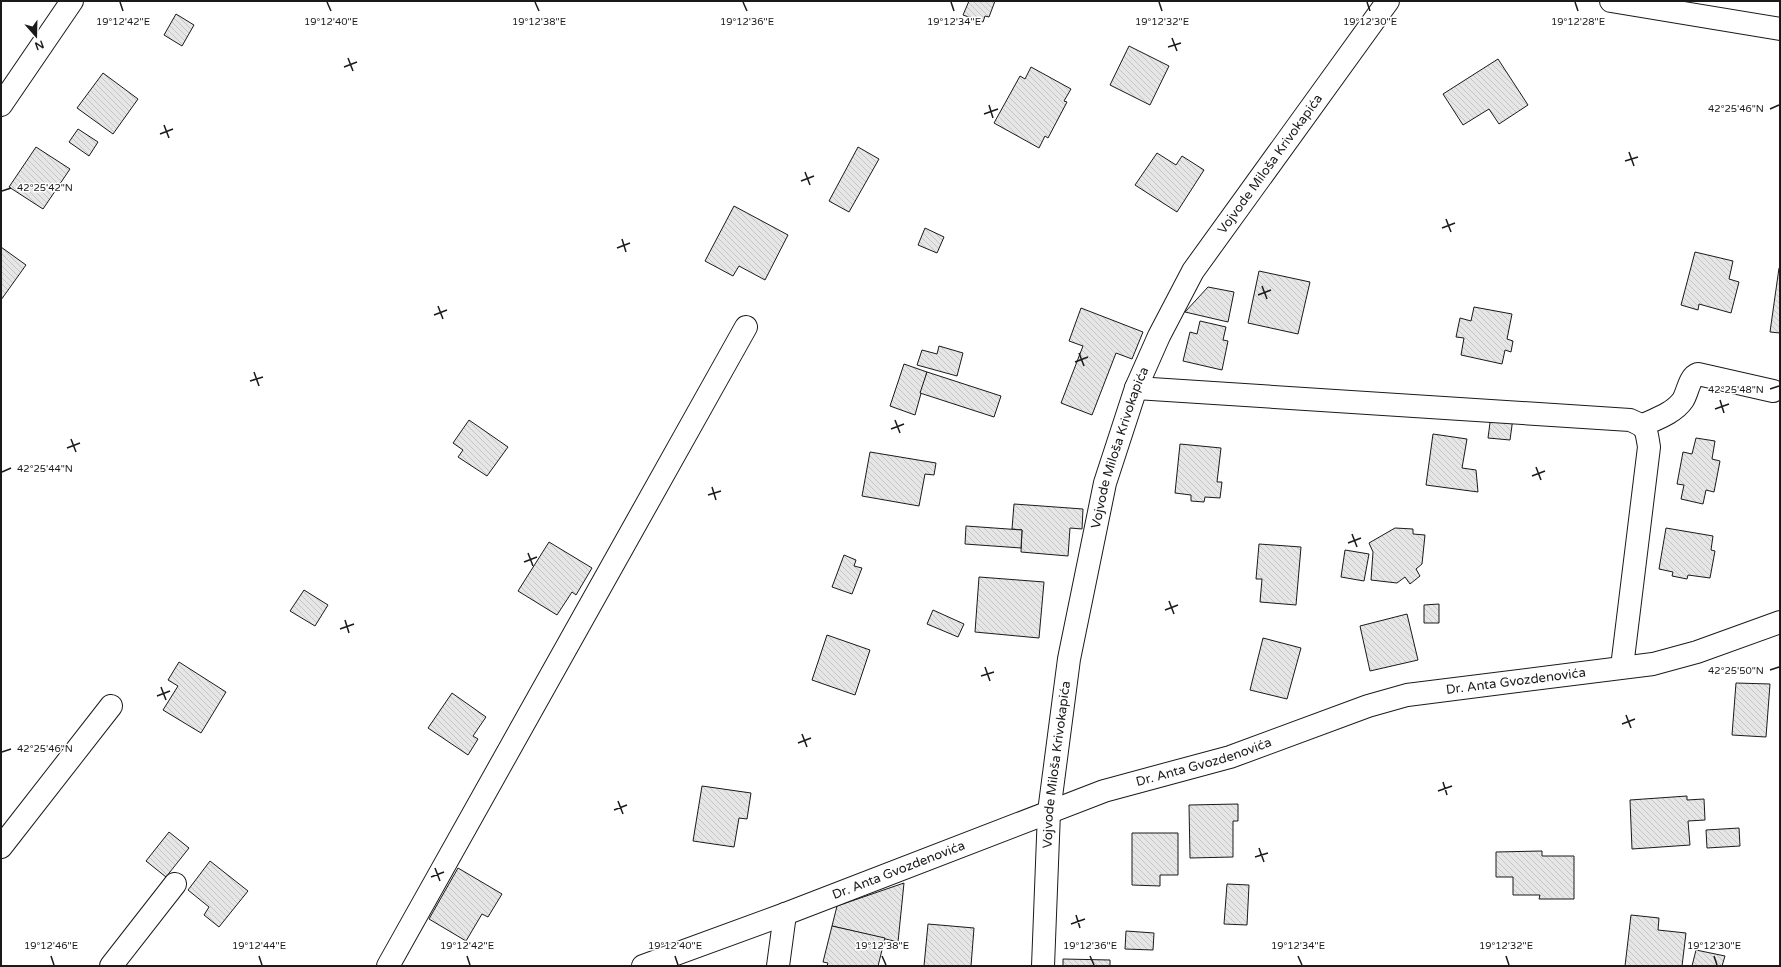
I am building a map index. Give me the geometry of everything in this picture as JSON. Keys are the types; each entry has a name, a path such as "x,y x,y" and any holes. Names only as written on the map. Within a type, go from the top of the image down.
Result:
{"street":[{"path":"1,105 72,1"},
{"name":"Vojvode Miloša Krivokapića","path":"1043,966 1049,812 1069,659 1105,484 1136,388 1159,336 1192,271 1388,1"},
{"path":"1611,1 1780,29"},
{"path":"388,966 746,327"},
{"path":"1643,426 1677,407 1683,400 1693,377 1698,374 1773,391"},
{"path":"1136,388 1630,420 1643,426 1647,434 1649,447 1622,667"},
{"name":"Dr. Anta Gvozdenovića","path":"643,966 785,914 1104,791 1230,757 1313,725 1389,699 1407,695 1653,664 1697,652 1780,622"},
{"path":"1,847 111,706"},
{"path":"110,966 175,884"},
{"path":"778,966 785,914"}],"building":[{"path":"969,1 995,1 989,17 985,16 983,22 963,15"},
{"path":"176,14 194,25 182,46 164,35"},
{"path":"1129,46 1169,66 1150,105 1110,85"},
{"path":"1498,59 1528,105 1499,124 1489,109 1463,125 1443,94"},
{"path":"1031,67 1071,89 1064,101 1067,102 1048,138 1045,136 1039,148 994,123 1020,76 1025,79"},
{"path":"103,73 138,99 113,134 77,108"},
{"path":"78,129 98,142 89,156 69,142"},
{"path":"36,147 70,169 43,209 9,187"},
{"path":"858,147 879,159 849,212 829,201"},
{"path":"1157,153 1176,165 1182,156 1204,170 1177,212 1135,185"},
{"path":"734,206 788,235 765,280 739,266 733,276 705,261"},
{"path":"925,228 944,237 937,253 918,245"},
{"path":"1,247 26,265 1,300"},
{"path":"1695,252 1733,261 1729,279 1739,282 1731,313 1699,304 1698,310 1681,305"},
{"path":"1780,268 1780,333 1770,332"},
{"path":"1259,271 1310,282 1298,334 1248,323"},
{"path":"1208,287 1234,292 1228,322 1185,312"},
{"path":"1474,307 1512,314 1507,339 1513,341 1511,352 1505,350 1502,364 1461,355 1464,338 1456,337 1460,318 1471,321"},
{"path":"1081,308 1143,332 1132,359 1116,353 1092,415 1061,403 1083,346 1069,341"},
{"path":"1200,321 1226,327 1223,340 1228,341 1222,370 1183,361 1190,332 1197,334"},
{"path":"939,346 963,353 957,376 917,365 922,350 937,354"},
{"path":"904,364 927,372 915,415 890,406"},
{"path":"927,372 1001,396 994,417 920,393"},
{"path":"1491,415 1513,418 1510,440 1488,438"},
{"path":"469,420 508,447 487,476 458,457 463,450 453,443"},
{"path":"1433,434 1467,439 1462,468 1476,470 1478,492 1426,485"},
{"path":"1696,438 1715,441 1712,459 1720,461 1714,492 1706,490 1703,504 1681,499 1684,485 1677,484 1683,452 1692,454"},
{"path":"1180,444 1221,448 1217,482 1222,482 1220,498 1205,497 1204,502 1191,501 1191,495 1175,493"},
{"path":"870,452 936,463 934,475 925,474 919,506 862,496"},
{"path":"1014,504 1083,509 1082,529 1070,528 1068,556 1021,552 1022,530 1012,529"},
{"path":"966,526 1022,530 1021,548 965,544"},
{"path":"1395,528 1413,529 1413,534 1425,535 1422,564 1416,569 1420,576 1410,584 1405,577 1397,583 1371,580 1373,552 1369,543"},
{"path":"1666,528 1713,536 1711,550 1715,551 1710,578 1688,575 1687,579 1672,576 1673,572 1659,569"},
{"path":"549,542 592,568 576,595 572,592 557,615 518,591"},
{"path":"1259,544 1301,547 1296,605 1260,602 1262,579 1256,579"},
{"path":"1345,550 1369,554 1364,581 1341,577"},
{"path":"844,555 856,560 854,566 862,568 852,594 832,587"},
{"path":"979,577 1044,582 1039,638 975,632"},
{"path":"304,590 328,605 315,626 290,611"},
{"path":"1439,604 1439,623 1424,623 1424,605"},
{"path":"933,610 964,624 958,637 927,624"},
{"path":"1407,614 1418,660 1370,671 1360,626"},
{"path":"827,635 870,650 855,695 812,680"},
{"path":"1263,638 1301,648 1287,699 1250,690"},
{"path":"179,662 226,692 201,733 163,710 178,686 168,680"},
{"path":"1736,683 1770,684 1766,737 1732,735"},
{"path":"452,693 486,717 473,736 478,739 468,755 428,728"},
{"path":"702,786 751,793 747,819 739,818 734,847 693,841"},
{"path":"1687,796 1687,800 1704,799 1705,820 1688,821 1690,845 1632,849 1630,800"},
{"path":"1238,804 1238,821 1233,821 1233,857 1190,858 1189,805"},
{"path":"1739,828 1740,846 1707,848 1706,830"},
{"path":"169,832 189,848 166,877 146,861"},
{"path":"1132,833 1178,833 1178,875 1160,875 1160,886 1132,885"},
{"path":"1542,851 1542,856 1574,856 1574,899 1539,899 1540,895 1513,895 1513,877 1496,877 1496,852"},
{"path":"210,861 248,891 219,927 204,915 209,907 188,890"},
{"path":"458,868 502,894 488,917 482,914 466,941 429,919"},
{"path":"904,883 898,942 832,926 837,906"},
{"path":"1227,884 1249,885 1247,925 1224,924"},
{"path":"1631,915 1659,918 1658,930 1686,933 1682,966 1625,966"},
{"path":"928,924 974,928 971,966 924,966"},
{"path":"832,926 885,938 878,966 827,966 828,963 823,962"},
{"path":"1126,931 1154,933 1153,950 1125,949"},
{"path":"1696,950 1725,956 1722,966 1692,966"},
{"path":"1063,959 1110,960 1110,966 1063,966"}]}
